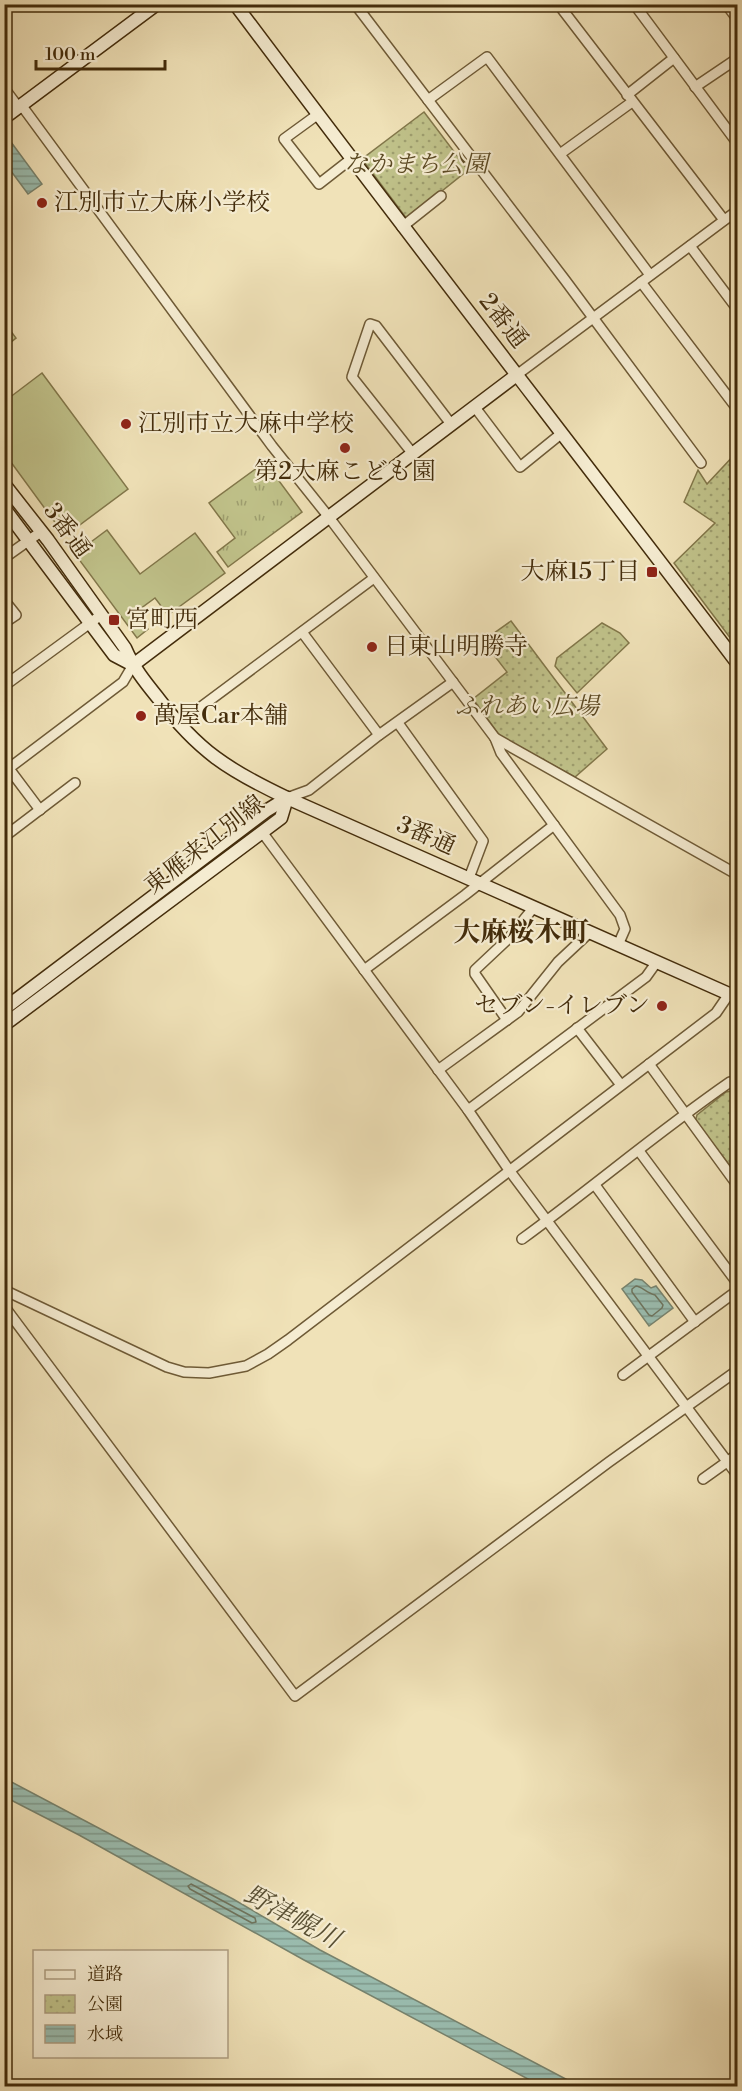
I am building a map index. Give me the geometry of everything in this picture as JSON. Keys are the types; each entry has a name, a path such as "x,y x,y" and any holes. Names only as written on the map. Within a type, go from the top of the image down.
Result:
{"main road":[{"path":"4,118 157,4"},
{"name":"2番通","path":"235,4 402,227 518,374 738,664"},
{"path":"133,665 518,374"},
{"name":"3番通","path":"6,489 42,531 125,648 133,665 178,724 197,744 222,764 287,798 733,996"},
{"name":"3番通","path":"4,508 114,655 133,665"},
{"name":"東雁来江別線","path":"4,1025 281,818 287,798"},
{"name":"東雁来江別線","path":"4,1009 266,811 287,798"}],"street":[{"path":"355,4 701,463"},
{"path":"634,4 738,144"},
{"path":"726,4 736,16"},
{"path":"562,9 724,220"},
{"path":"428,100 487,57 650,275"},
{"path":"560,154 674,58"},
{"path":"695,87 738,58"},
{"path":"4,88 272,446 328,516 495,738 501,753 620,915 625,929 618,945"},
{"path":"317,115 284,139 319,184 351,159"},
{"path":"402,227 441,196"},
{"path":"518,374 738,210"},
{"path":"690,246 738,309"},
{"path":"641,282 738,410"},
{"path":"413,453 352,377 370,324 376,326 451,424"},
{"path":"474,406 520,467 562,433"},
{"path":"4,558 42,531"},
{"path":"178,724 374,578"},
{"path":"4,600 16,615 4,623"},
{"path":"4,686 101,615"},
{"path":"302,632 379,735"},
{"path":"40,810 6,767 123,682 133,665"},
{"path":"287,798 309,790 379,735 453,682"},
{"path":"398,723 483,841 474,880"},
{"path":"495,738 738,875"},
{"path":"4,837 75,783"},
{"path":"363,970 474,880 554,825"},
{"path":"262,832 468,1110 509,1170 738,1476"},
{"path":"507,1020 475,974 475,970 509,938 534,907"},
{"path":"438,1070 518,1012 558,962 590,932"},
{"path":"468,1110 646,977 656,963"},
{"path":"4,1290 167,1367 197,1373 235,1369 258,1360 288,1340 716,1013 733,996"},
{"path":"577,1029 621,1085"},
{"path":"649,1064 737,1183"},
{"path":"522,1239 639,1151 685,1113 730,1082 738,1086"},
{"path":"639,1151 738,1284"},
{"path":"595,1185 695,1322"},
{"path":"623,1375 738,1290"},
{"path":"4,1306 295,1696 609,1462 738,1370"},
{"path":"703,1479 738,1454"}],"green space":[{"name":"なかまち公園","path":"424,112 468,170 407,219 362,159"},
{"path":"4,322 16,338 5,347 4,347"},
{"path":"42,373 128,489 65,536 5,454 5,401"},
{"path":"737,452 737,647 674,563 715,523 684,502 698,470 707,484"},
{"path":"265,462 302,512 228,567 217,552 235,538 209,503"},
{"path":"107,530 140,574 195,533 225,573 168,615 155,598 136,612 148,629 137,638 75,554"},
{"name":"ふれあい広場","path":"511,621 607,749 575,777 500,736 473,699 507,672 483,641"},
{"path":"602,623 620,633 629,643 577,693 555,666 557,658"},
{"path":"732,1091 737,1094 737,1168 732,1168 695,1122 697,1115 726,1092"}],"water":[{"path":"11,142 42,184 28,194 5,163 5,147"},
{"path":"635,1279 642,1280 651,1288 656,1286 673,1308 649,1326 622,1289"},
{"path":"4,1778 233,1899 320,1950 579,2086 541,2086 304,1960 79,1835 5,1797"}],"place":[{"name":"江別市立大麻小学校","path":"42,203"},
{"name":"江別市立大麻中学校","path":"126,424"},
{"name":"第2大麻こども園","path":"345,448"},
{"name":"大麻15丁目","path":"652,572"},
{"name":"宮町西","path":"114,620"},
{"name":"日東山明勝寺","path":"372,647"},
{"name":"萬屋Car本舗","path":"141,716"},
{"name":"セブン-イレブン","path":"662,1006"}],"district":[{"name":"大麻桜木町","path":"521,933"}],"water label":[{"name":"野津幌川","path":"292,1917"}]}
